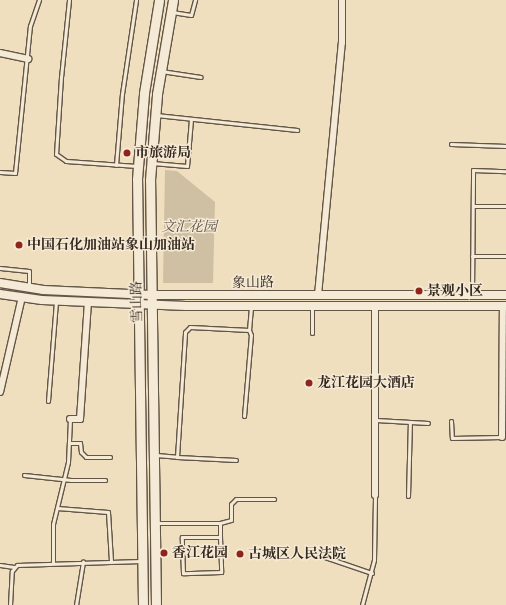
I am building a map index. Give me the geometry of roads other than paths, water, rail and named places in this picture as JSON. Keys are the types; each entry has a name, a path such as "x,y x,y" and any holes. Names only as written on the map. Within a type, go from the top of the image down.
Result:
{"main road":[{"name":"雪山路","path":"143,605 137,166 144,93 159,0"},
{"name":"雪山路","path":"156,605 151,306 151,162 160,71 172,0"}],"street":[{"path":"318,295 342,43 342,0"},
{"path":"0,52 28,59"},
{"name":"象山路","path":"0,283 29,288 138,295 506,295"},
{"name":"象山路","path":"0,294 56,301 151,306 504,306"},
{"path":"0,392 22,297"},
{"path":"70,419 80,419 88,303"},
{"path":"375,306 375,496"},
{"path":"502,437 504,306"}],"lane":[{"path":"0,172 15,173 28,59 30,26 39,0"},
{"path":"69,0 61,77 56,154 66,161 137,166"},
{"path":"116,165 122,94 136,0"},
{"path":"170,12 191,15 194,0"},
{"path":"160,71 201,77"},
{"path":"155,115 297,130"},
{"path":"151,162 187,166 191,119"},
{"path":"451,144 506,146"},
{"path":"472,295 473,170 506,171"},
{"path":"473,206 506,206"},
{"path":"472,256 506,256"},
{"path":"0,268 29,271 29,288"},
{"path":"48,401 56,301"},
{"path":"244,416 251,335 249,330 251,306"},
{"path":"312,306 312,333"},
{"path":"177,457 185,332 190,327 249,330"},
{"path":"53,563 52,540 69,443 70,419"},
{"path":"375,420 428,423"},
{"path":"452,421 452,438 502,437"},
{"path":"408,496 410,422"},
{"path":"69,443 80,443 81,452 86,457 110,457"},
{"path":"153,455 236,460"},
{"path":"24,475 63,479 105,480"},
{"path":"362,605 372,573 375,496"},
{"path":"154,523 220,522 231,520 231,504 236,499 274,499"},
{"path":"57,508 108,512 111,561"},
{"path":"220,522 221,572 183,573 182,537 220,537"},
{"path":"319,555 372,573"},
{"path":"0,566 14,567 53,563 142,561"},
{"path":"76,605 83,562"},
{"path":"10,605 12,571 14,567"}],"place":[{"name":"市旅游局","path":"127,153"},
{"name":"中国石化加油站象山加油站","path":"19,245"},
{"name":"景观小区","path":"419,291"},
{"name":"龙江花园大酒店","path":"309,383"},
{"name":"香江花园","path":"164,553"},
{"name":"古城区人民法院","path":"240,554"}],"park label":[{"name":"文汇花园","path":"189,227"}]}
